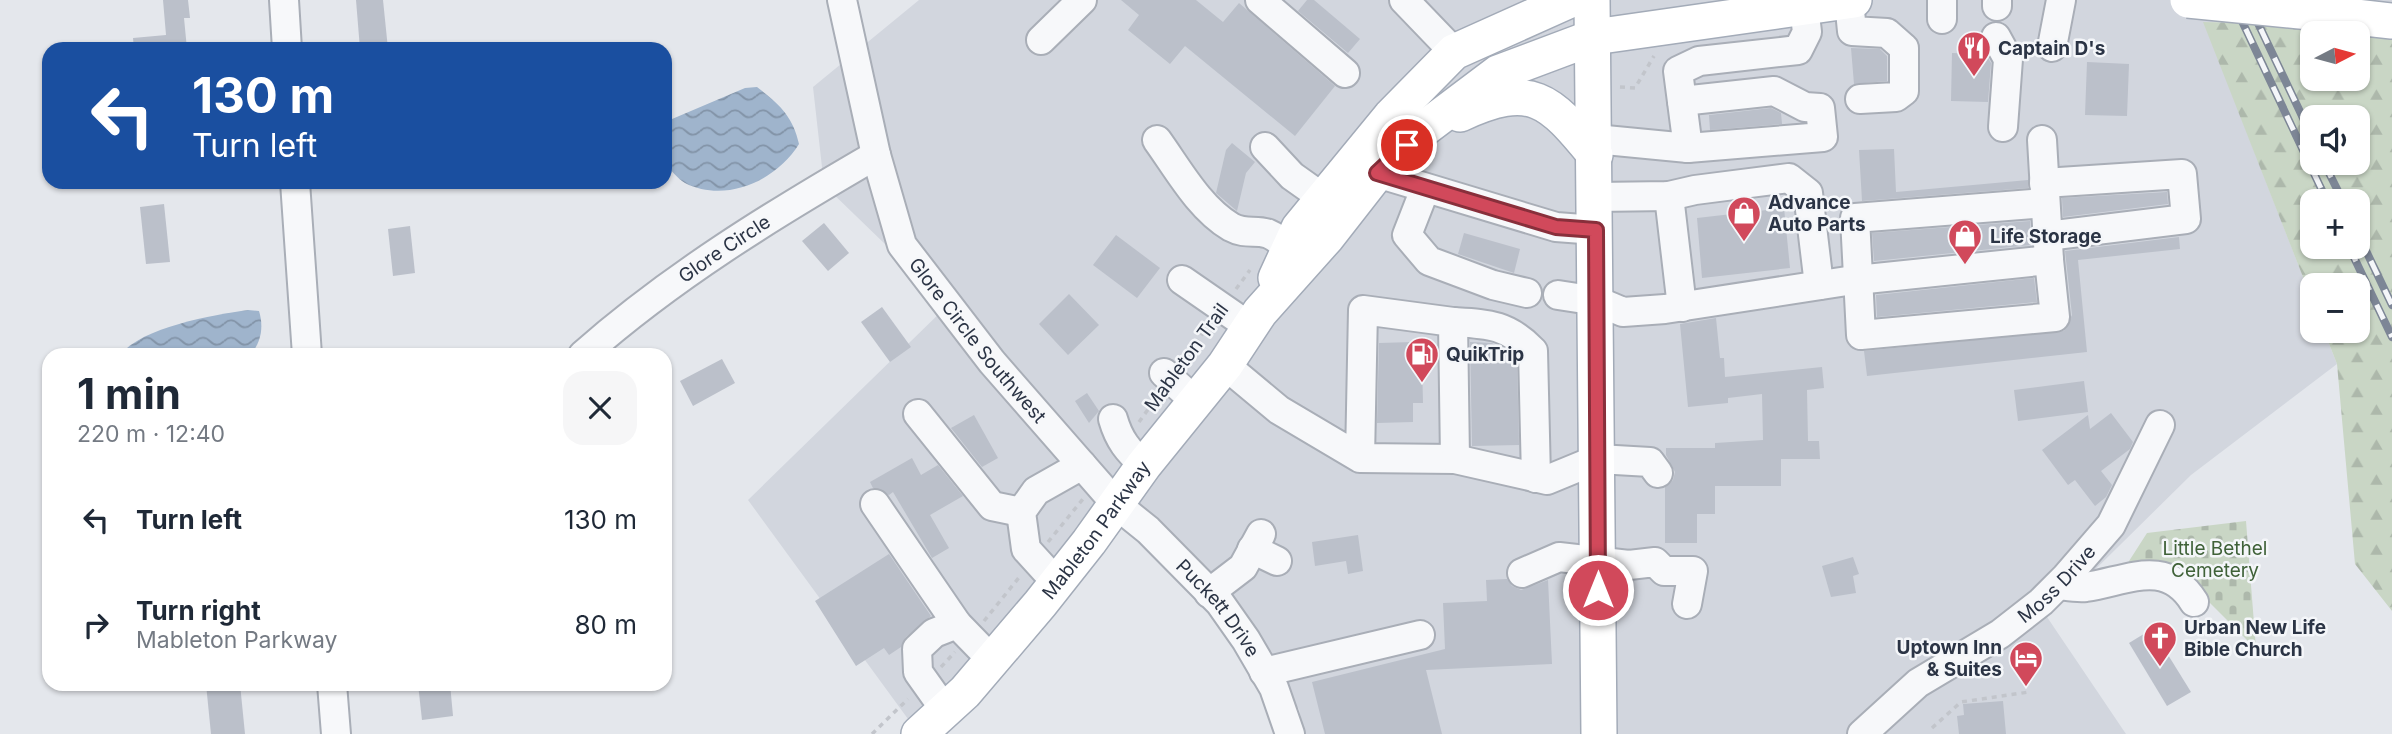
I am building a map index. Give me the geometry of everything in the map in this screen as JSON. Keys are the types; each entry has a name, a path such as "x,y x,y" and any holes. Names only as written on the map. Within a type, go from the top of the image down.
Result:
{"main road":[{"name":"Mableton Parkway","path":"919,734 935,696 973,641 1046,571 1098,484 1127,442 1176,384 1225,365 1244,316 1282,243 1299,228 1391,116 1454,52 1570,0"},
{"path":"1592,0 1597,301 1598,734"},
{"name":"Mableton Parkway","path":"1244,316 1327,237 1377,173 1422,131 1498,73 1594,37 1851,0"},
{"path":"2188,0 2392,21"},
{"path":"1422,131 1489,100 1534,97 1552,106 1595,147"}],"street":[{"path":"284,0 287,42"},
{"name":"Glore Circle Southwest","path":"842,0 876,155 902,245 992,362 1098,484"},
{"path":"1041,40 1082,0"},
{"path":"1259,0 1345,73"},
{"path":"1404,0 1454,52"},
{"path":"1851,0 1852,31 1887,33 1904,48 1903,91 1896,97 1860,99"},
{"path":"2052,47 2061,0"},
{"path":"1688,148 1678,71 1699,61 1798,50 1807,32 1804,7"},
{"path":"1996,37 2008,59 2003,127"},
{"path":"1595,147 1688,148 1823,137 1821,108 1805,107 1774,91 1682,101"},
{"path":"1157,140 1204,204 1233,228 1259,230 1282,243"},
{"path":"1558,295 1597,301 1623,312 1682,307 1857,280 2048,248 2186,219 2182,174 2044,193 1855,218 1857,280 1861,335 2055,317 2048,248 2044,193 2042,140"},
{"path":"1265,148 1292,176 1323,198"},
{"name":"Glore Circle","path":"591,348 704,262 804,197 876,155"},
{"path":"1377,173 1556,227 1596,213 1695,190 1789,178 1808,194 1819,285"},
{"path":"295,189 307,348"},
{"path":"1425,189 1407,235 1429,261 1493,285 1527,293"},
{"path":"1669,196 1682,307"},
{"path":"1182,280 1244,316"},
{"path":"1360,458 1363,310 1453,322 1495,324 1520,337 1533,351 1536,478"},
{"path":"1453,322 1455,459"},
{"path":"1225,365 1279,410 1360,458 1455,459 1547,480 1598,459 1650,462 1658,473"},
{"path":"918,414 992,506 1021,512"},
{"name":"Moss Drive","path":"1862,734 1918,683 2000,634 2059,585 2110,525 2160,425"},
{"path":"1046,571 1026,549 1021,512 1036,491 1098,484"},
{"name":"Puckett Drive","path":"1098,484 1148,530 1209,593 1246,640 1264,672 1290,734"},
{"path":"875,503 973,641"},
{"path":"1209,593 1264,548"},
{"path":"1522,573 1559,557 1629,565 1656,562 1664,571 1693,571 1687,604"},
{"path":"2059,585 2083,588 2152,574 2172,579 2187,589 2194,602"},
{"path":"935,696 918,672 918,649 934,633 973,641"},
{"path":"1264,672 1420,635"},
{"path":"333,691 336,734"}],"path":[{"name":"Mableton Trail","path":"1127,442 1176,384 1244,316 1282,243"},
{"path":"872,734 935,696 973,641 1046,571 1098,484"},
{"path":"1932,728 1961,702 2029,692"}],"shaded area":[{"path":"919,0 2392,0 2392,30 2370,28 2370,21 2300,21 2300,24 2204,22 2302,273 2300,343 2329,343 2337,364 2191,475 2047,617 2126,734 1304,734 1299,709 1271,686 1128,494 919,734 748,500 948,305 824,185 813,87"}],"green space":[{"path":"2203,22 2300,24 2300,91 2370,91 2370,28 2392,30 2392,611 2355,564 2337,364 2329,343 2370,343 2370,273 2301,273"},
{"name":"Little Bethel Cemetery","path":"2246,521 2256,649 2191,584 2122,572 2147,533"}],"water":[{"path":"757,87 778,105 789,118 799,144 778,168 749,185 717,191 685,183 672,171 672,119 745,88"},
{"path":"248,310 259,311 259,340 255,348 127,348 161,330 198,319"}],"building":[{"path":"163,0 188,0 190,18 184,18 186,42 133,42 133,38 166,35"},
{"path":"356,0 383,0 387,42 359,42"},
{"path":"1121,0 1196,0 1223,22 1239,3 1335,86 1295,136 1185,46 1170,64 1128,30 1139,15"},
{"path":"1307,0 1314,0 1360,39 1348,53 1298,11"},
{"path":"1851,48 1880,49 1887,56 1887,81 1854,84"},
{"name":"Captain D's","path":"1952,53 1986,54 1991,63 1988,102 1951,101"},
{"path":"2087,62 2129,64 2127,116 2085,115"},
{"path":"1771,108 1781,113 1782,124 1710,130 1709,115"},
{"path":"1232,143 1255,162 1246,173 1237,211 1216,193 1226,150"},
{"path":"1894,149 1896,192 2028,180 2028,188 1862,201 1859,150"},
{"path":"2167,192 2168,204 2063,217 2062,198"},
{"path":"164,204 170,262 146,264 140,207"},
{"name":"Advance Auto Parts","path":"1784,208 1790,268 1702,278 1697,218"},
{"path":"2030,221 2031,245 1874,261 1872,233"},
{"path":"824,223 849,253 828,271 802,241"},
{"path":"410,226 415,273 393,276 388,229"},
{"path":"1464,233 1520,249 1514,273 1458,254"},
{"path":"1116,235 1160,268 1137,298 1093,265"},
{"path":"2179,237 2180,249 2078,260 2087,352 1867,376 1864,351 2064,331 2072,315 2065,251"},
{"path":"2034,278 2037,302 1877,317 1876,295"},
{"path":"1069,294 1099,325 1068,355 1039,324"},
{"path":"882,307 911,347 890,362 861,322"},
{"path":"1716,318 1725,377 1822,367 1824,388 1807,390 1808,441 1819,441 1820,459 1781,459 1781,486 1715,486 1715,514 1697,514 1697,543 1665,543 1665,487 1673,480 1675,472 1666,455 1666,448 1715,448 1715,443 1763,440 1762,394 1728,398 1728,403 1688,407 1680,324"},
{"path":"1413,342 1413,361 1422,361 1423,403 1413,403 1413,422 1377,423 1379,343"},
{"path":"1470,342 1492,343 1517,358 1519,445 1472,446"},
{"path":"722,359 735,383 693,406 680,381"},
{"path":"2084,381 2088,412 2018,421 2014,390"},
{"path":"1087,393 1099,411 1089,423 1075,401"},
{"path":"2111,413 2133,442 2130,449 2101,471 2112,485 2106,497 2095,506 2075,480 2068,485 2042,450 2088,415 2090,429"},
{"path":"974,415 998,458 982,467 951,428"},
{"path":"912,458 921,475 938,465 963,496 930,515 949,548 932,558 893,492 889,495 873,488 870,482"},
{"path":"1358,535 1363,571 1348,574 1346,561 1315,566 1312,542"},
{"path":"889,554 931,616 906,637 901,647 889,655 884,648 856,666 815,601"},
{"path":"1853,557 1859,574 1853,576 1856,593 1831,597 1822,566"},
{"path":"1507,579 1512,586 1521,590 1548,580 1552,664 1426,670 1442,734 1325,734 1312,682 1445,649 1443,603 1487,601 1486,580"},
{"name":"Urban New Life Bible Church","path":"2152,629 2191,692 2167,706 2129,643"},
{"path":"207,691 241,691 245,734 211,734"},
{"path":"419,691 451,691 453,716 422,720"},
{"path":"2003,701 2006,734 1959,734 1957,716 1964,715 1963,704"}],"railway":[{"path":"2232,0 2321,189"},
{"path":"2247,0 2300,112"},
{"path":"2330,175 2337,189"},
{"path":"2355,259 2392,337"},
{"path":"2370,259 2392,305"}],"place":[{"name":"Captain D's","path":"1974,78"},
{"name":"Advance Auto Parts","path":"1744,243"},
{"name":"Life Storage","path":"1965,266"},
{"name":"QuikTrip","path":"1422,384"},
{"name":"Urban New Life Bible Church","path":"2160,668"},
{"name":"Uptown Inn & Suites","path":"2026,688"}],"route":[{"path":"1407,145 1377,173 1556,227 1596,230 1598,590"}]}
